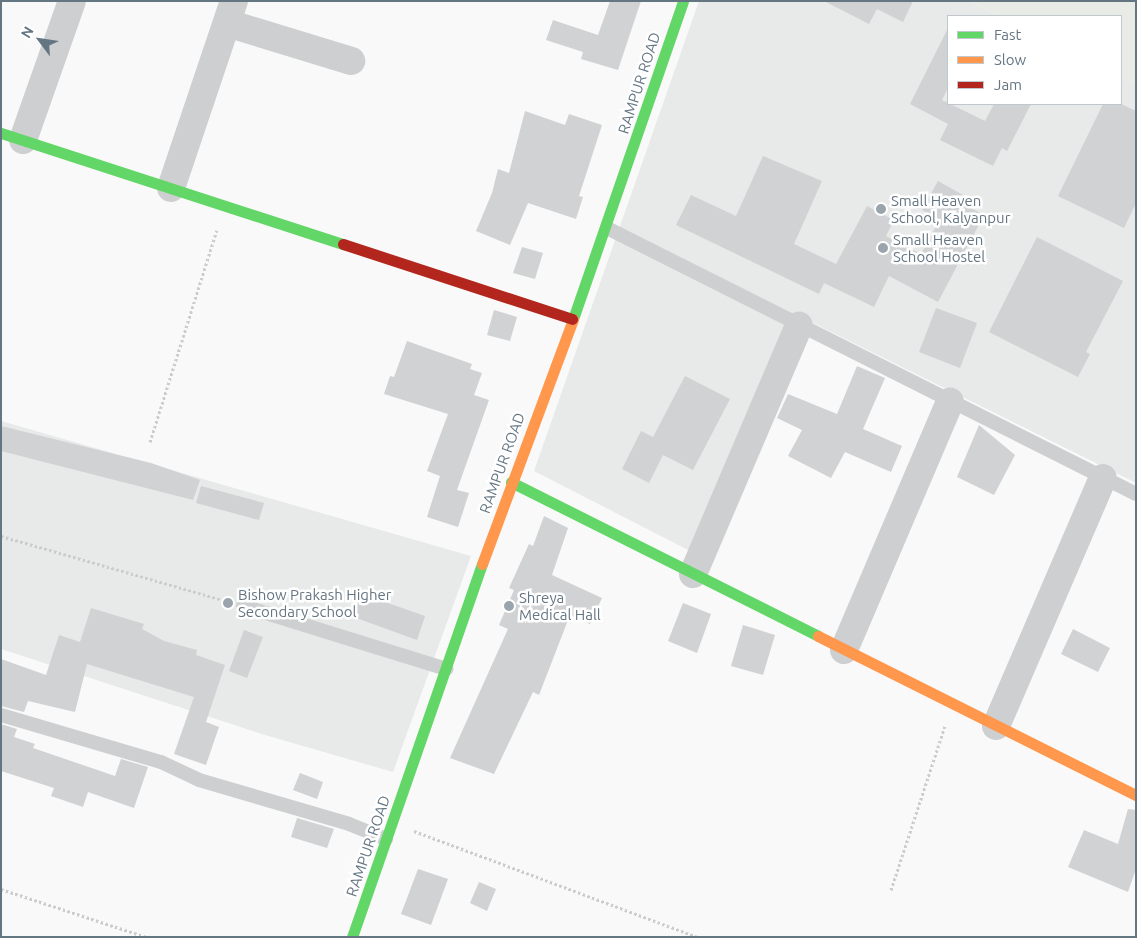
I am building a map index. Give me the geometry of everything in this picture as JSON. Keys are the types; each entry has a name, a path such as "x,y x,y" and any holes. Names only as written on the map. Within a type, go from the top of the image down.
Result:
{"street":[{"path":"72,1 12,136 572,319"},
{"name":"RAMPUR ROAD","path":"352,937 511,482 607,228 683,1"},
{"path":"171,188 231,12 351,61"},
{"path":"693,574 799,326"},
{"path":"844,650 950,402"},
{"path":"996,726 1103,478"},
{"path":"511,482 1136,795"}],"lane":[{"path":"607,228 1136,494"},
{"path":"243,606 446,668"},
{"path":"1,715 161,762 199,780 349,824 386,839"}],"path":[{"path":"150,442 225,206"},
{"path":"1,536 243,606"},
{"path":"891,890 952,704"},
{"path":"392,823 698,937"},
{"path":"1,889 146,937"}],"shaded area":[{"name":"Small Heaven School, Kalyanpur","path":"699,1 969,1 997,15 947,15 947,105 1122,105 1122,78 1136,85 1136,483 795,314 692,552 534,471"},
{"path":"969,1 1136,1 1136,85 1122,78 1122,15 997,15"},
{"name":"Bishow Prakash Higher Secondary School","path":"1,421 471,556 393,772 265,735 1,649"}],"building":[{"path":"610,1 641,1 618,70 581,59 583,52 546,40 553,20 598,35"},
{"path":"824,1 913,1 903,22 877,9 869,24"},
{"path":"947,30 947,90 942,100 947,102 947,105 952,105 985,121 993,105 1030,105 1007,151 1002,148 993,166 940,140 948,124 910,104"},
{"path":"1122,104 1136,111 1136,203 1124,228 1058,196 1103,105"},
{"path":"525,111 565,125 569,114 602,125 579,196 583,197 576,219 528,203 510,245 476,231 492,193 498,169 509,173"},
{"path":"763,156 822,181 794,244 836,264 867,206 894,220 886,236 921,254 940,219 922,210 938,181 963,195 960,202 984,215 938,302 889,276 874,307 824,283 819,294 676,225 691,195 736,216"},
{"path":"1037,237 1123,281 1086,352 1090,354 1078,377 989,332"},
{"path":"522,247 543,253 535,279 513,273"},
{"path":"936,308 977,323 960,368 919,352"},
{"path":"494,310 517,317 510,341 487,335"},
{"path":"407,341 472,364 470,369 482,373 474,395 489,400 457,490 469,493 458,527 427,517 440,476 427,471 448,414 384,394 390,376 394,377"},
{"path":"857,366 885,378 863,429 902,446 891,472 845,452 831,478 788,456 802,430 777,418 788,394 837,414"},
{"path":"685,376 730,399 693,470 663,455 649,483 622,469 641,431 653,437"},
{"path":"979,425 1015,455 994,495 957,477"},
{"path":"1,426 151,463 200,480 193,500 1,451"},
{"path":"201,486 264,503 259,520 196,503"},
{"path":"544,516 568,528 552,575 602,598 590,624 570,615 539,695 533,692 494,774 450,758 508,629 499,625 514,590 509,588 529,544 533,546"},
{"path":"359,593 425,616 417,640 351,616"},
{"path":"683,603 711,614 697,653 668,641"},
{"path":"91,608 144,624 142,629 164,641 197,650 196,655 225,665 206,722 219,727 206,765 174,754 194,697 87,664 75,712 28,701 24,712 1,706 1,659 46,675 59,635 80,642"},
{"path":"743,625 775,635 763,675 731,666"},
{"path":"1073,629 1110,648 1098,672 1061,654"},
{"path":"244,630 263,637 247,678 229,671"},
{"path":"1,724 17,729 14,737 35,744 33,748 115,776 121,759 148,767 134,808 88,792 83,807 51,796 54,788 1,771"},
{"path":"300,773 323,782 317,799 293,790"},
{"path":"1128,809 1136,810 1136,869 1128,892 1068,867 1084,830 1118,844"},
{"path":"297,818 334,829 327,848 291,837"},
{"path":"418,869 448,879 431,925 401,914"},
{"path":"479,882 496,889 487,911 470,903"}],"traffic: fast":[{"path":"573,319 683,1"},
{"path":"1,133 343,244"},
{"path":"511,482 818,636"},
{"path":"352,937 482,564"}],"traffic: slow":[{"path":"482,564 573,319"},
{"path":"818,636 1136,795"}],"traffic: jam":[{"path":"343,244 572,319"}],"place":[{"name":"Small Heaven School, Kalyanpur","path":"881,209"},
{"name":"Small Heaven School Hostel","path":"883,248"},
{"name":"Bishow Prakash Higher Secondary School","path":"228,603"},
{"name":"Shreya Medical Hall","path":"509,606"}]}
